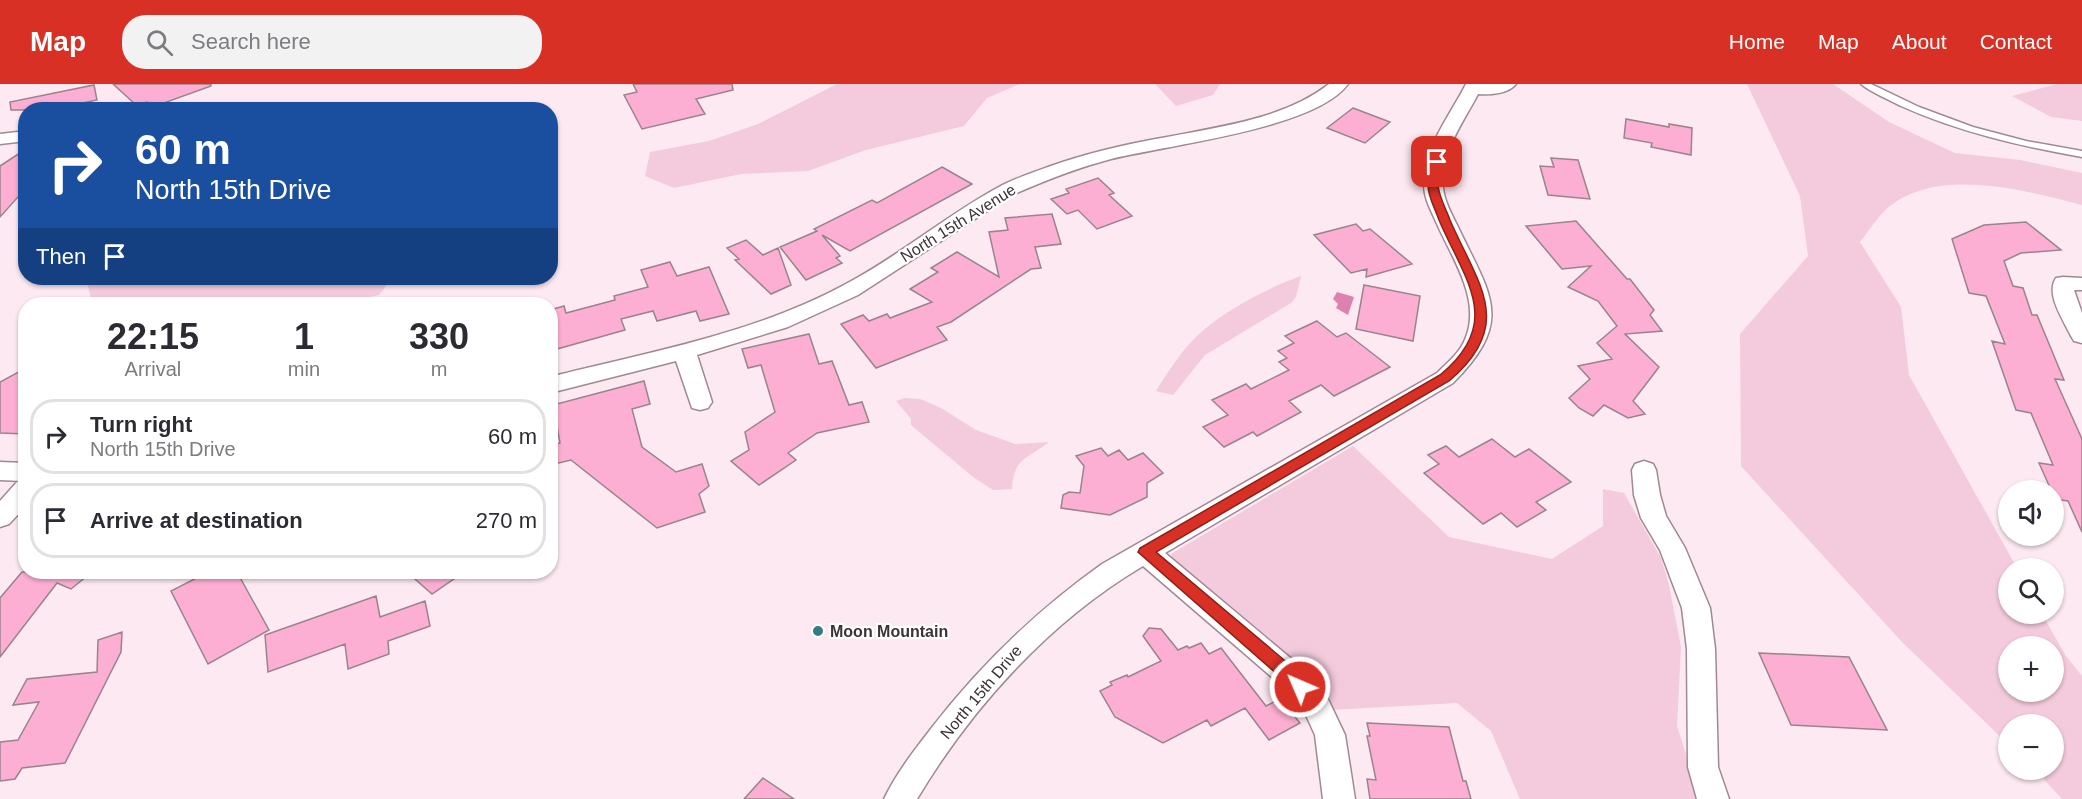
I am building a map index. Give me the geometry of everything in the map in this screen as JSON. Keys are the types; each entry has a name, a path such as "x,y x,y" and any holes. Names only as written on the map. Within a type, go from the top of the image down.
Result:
{"street":[{"name":"North 15th Avenue","path":"558,383 684,350 779,321 850,290 1005,191 1031,179 1111,153 1281,116 1322,99 1340,84"},
{"path":"1473,86 1489,90 1508,84"},
{"name":"North 15th Drive","path":"900,799 908,784 958,715 1009,655 1061,607 1111,572 1445,378 1459,366 1473,347 1482,319 1478,291 1453,240 1432,183 1437,162 1473,86"},
{"path":"0,139 18,137"},
{"path":"2073,283 2064,297 2082,336"},
{"path":"684,350 700,402"},
{"path":"1644,470 1647,495 1654,518 1672,548 1696,608 1701,649 1702,768 1713,799"},
{"path":"0,471 18,472"},
{"path":"0,518 18,498"},
{"path":"1145,552 1284,670 1316,704 1330,735 1339,799"}],"lane":[{"path":"1865,84 1897,102 1972,130 2082,154"}],"shaded area":[{"path":"837,84 1020,84 987,98 964,126 866,150 808,171 741,174 674,188 645,176 650,152 709,141 758,124"},
{"path":"1155,84 1220,84 1213,95 1176,106"},
{"path":"1747,84 1833,84 1889,122 1955,153 2020,160 2082,173 2082,205 2035,193 1983,185 1933,187 1910,194 1890,206 1860,242 1901,307 1909,375 1998,534 1998,546 2005,546 2011,558 1998,558 1998,624 2048,624 2055,636 1998,636 1998,702 2064,702 2064,652 2082,676 2082,799 2062,799 2044,780 2064,780 2064,714 1998,714 1998,734 1902,642 1741,466 1740,334 1808,256 1800,196"},
{"path":"2057,84 2082,84 2082,121 2051,117 2012,96"},
{"path":"1301,276 1296,297 1291,303 1205,355 1173,395 1156,391 1186,348 1208,326 1246,301"},
{"path":"88,285 387,285 379,295 369,297 91,297"},
{"path":"1337,292 1354,297 1348,315 1336,308 1338,304 1333,299"},
{"path":"905,398 920,399 941,408 976,430 1015,444 1049,442 1019,465 1015,471 1012,489 993,490 973,477 911,425 911,419 896,401"},
{"path":"1353,446 1449,537 1552,559 1603,526 1603,489 1624,493 1661,558 1669,585 1681,647 1677,726 1700,799 1520,799 1491,731 1457,703 1330,710 1173,562 1171,554"}],"building":[{"path":"113,84 211,84 211,86 167,102 133,102"},
{"path":"633,84 732,84 733,90 696,99 705,114 642,129 624,95 637,92"},
{"path":"94,85 97,100 18,102 18,110 11,110 10,102"},
{"path":"1353,108 1390,122 1365,143 1327,128"},
{"path":"1626,119 1669,127 1669,124 1692,128 1691,155 1651,147 1652,143 1624,138"},
{"path":"18,154 18,197 0,217 0,166"},
{"path":"1551,158 1578,160 1590,199 1548,195 1540,166 1554,167"},
{"path":"942,167 972,184 850,251 822,235 840,256 836,258 842,263 806,280 780,247 817,231 814,229 872,200 877,203"},
{"path":"1098,178 1114,193 1109,195 1132,216 1097,229 1078,210 1067,214 1051,199 1069,193 1066,189"},
{"path":"1052,214 1061,244 1035,247 1041,268 1031,269 951,322 937,327 947,340 876,368 841,324 863,315 869,321 887,314 890,318 932,302 910,289 938,272 931,268 957,252 999,277 989,232 1008,230 1005,218"},
{"path":"1576,221 1627,279 1630,279 1654,310 1650,315 1662,331 1625,334 1659,367 1633,401 1645,414 1628,418 1604,405 1593,416 1579,408 1569,398 1590,379 1578,366 1612,359 1597,343 1617,326 1598,301 1568,287 1591,266 1562,269 1526,226"},
{"path":"2026,222 2061,250 2021,253 2004,261 2013,286 2023,288 2032,315 2037,315 2064,380 2055,379 2082,439 2082,532 2068,501 2064,500 2064,480 2047,480 2039,463 2053,465 2031,413 2016,410 1992,341 2005,344 1986,296 1969,293 1952,239 1984,225"},
{"path":"1356,224 1363,231 1370,229 1412,264 1366,277 1367,269 1351,273 1314,235"},
{"path":"746,240 763,255 778,248 791,285 771,294 735,260 739,259 727,248"},
{"path":"670,262 677,276 709,267 729,314 700,321 696,311 657,321 653,311 621,319 625,330 558,349 558,308 564,306 566,313 615,300 614,296 648,287 641,270"},
{"path":"1364,285 1420,296 1413,341 1356,329"},
{"path":"1317,321 1337,337 1346,333 1390,367 1334,396 1321,385 1289,401 1301,412 1257,436 1253,432 1224,447 1203,427 1228,415 1212,400 1246,384 1251,389 1289,370 1279,362 1287,358 1278,351 1294,343 1285,336"},
{"path":"809,334 819,364 832,361 849,405 862,402 869,422 817,433 788,453 796,460 759,485 731,461 749,450 745,432 775,412 761,365 748,368 742,349"},
{"path":"18,372 18,434 0,433 0,382"},
{"path":"644,381 650,404 632,409 642,447 676,472 702,464 709,486 699,494 705,512 657,528 571,460 558,463 558,444 560,443 558,404"},
{"path":"1492,439 1515,457 1529,449 1571,482 1536,502 1546,510 1517,527 1501,513 1483,524 1424,473 1439,464 1428,455 1446,446 1459,457"},
{"path":"1101,448 1108,456 1119,450 1128,460 1143,453 1163,473 1147,483 1147,497 1110,515 1061,508 1063,495 1069,492 1080,493 1084,466 1076,456"},
{"path":"18,577 18,579 83,579 71,589 57,583 0,657 0,598"},
{"path":"194,579 241,579 269,630 208,664 171,591"},
{"path":"415,579 454,579 432,594"},
{"path":"376,596 380,617 425,601 430,626 388,641 389,654 348,669 345,644 268,672 265,635"},
{"path":"1149,628 1161,629 1178,650 1201,643 1209,654 1221,648 1266,706 1278,700 1300,723 1269,740 1245,708 1211,726 1207,720 1163,743 1115,717 1100,691 1112,685 1110,682 1127,675 1128,677 1161,661 1143,636"},
{"path":"122,632 121,652 65,763 22,768 15,779 0,781 0,742 18,740 39,702 13,705 27,679 97,672 98,640"},
{"path":"1759,653 1849,657 1887,730 1791,725"},
{"path":"1367,723 1449,727 1463,781 1466,781 1471,799 1370,799 1367,779 1376,780 1367,736 1370,736"},
{"path":"763,778 794,799 744,799"}],"place":[{"name":"Moon Mountain","path":"818,631"}],"route":[{"path":"1300,687 1284,670 1145,552 1445,378 1459,366 1477,338 1482,313 1476,285 1453,240 1435,195 1432,183 1437,162"}]}
